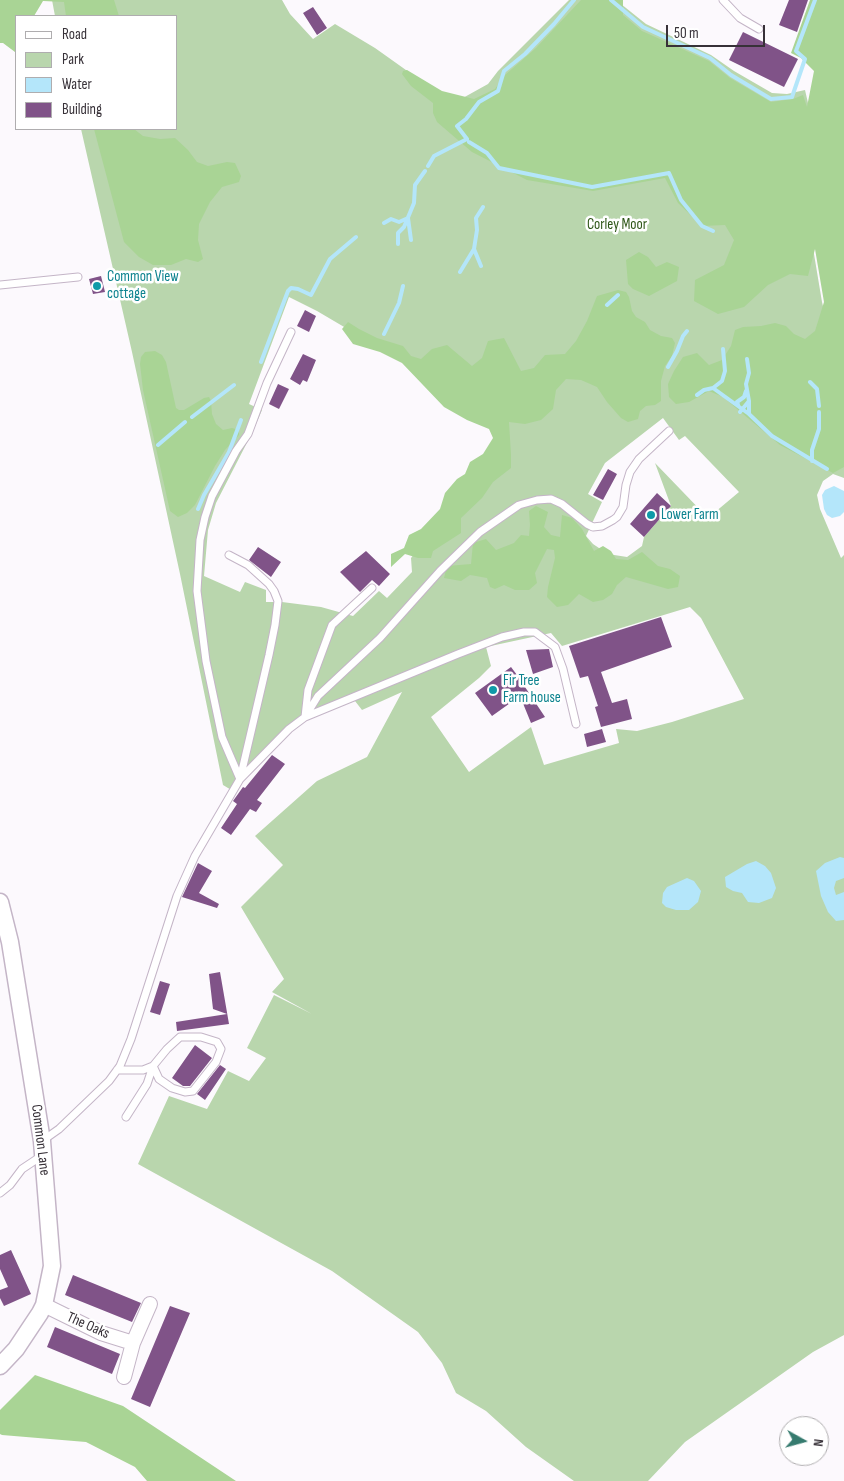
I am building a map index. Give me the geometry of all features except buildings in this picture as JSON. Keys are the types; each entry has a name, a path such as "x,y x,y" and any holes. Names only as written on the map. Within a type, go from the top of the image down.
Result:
{"street":[{"name":"Common Lane","path":"0,902 10,942 42,1148 52,1266 44,1305 16,1349 0,1366"},
{"path":"124,1377 133,1343 150,1304"},
{"name":"The Oaks","path":"44,1305 100,1333 133,1343"}],"lane":[{"path":"722,0 740,18 759,29"},
{"path":"0,285 78,277"},
{"path":"240,779 222,737 206,661 196,591 199,549 204,517 212,496 236,451 248,434 267,383 291,332"},
{"path":"305,717 318,696 380,638 440,571 480,532 506,512 519,505 537,500 551,499 562,504 587,524 602,526 613,520 623,507 630,472 639,459 669,431"},
{"path":"229,556 248,565 269,584 278,601 268,664 240,779"},
{"path":"305,717 308,690 332,624 372,588"},
{"path":"0,1193 10,1185 22,1169 59,1129 109,1081 117,1070 131,1039 177,896 195,856 240,779 289,729 305,717 458,654 502,637 524,632 535,632 555,647 568,685 576,724"},
{"path":"126,1118 147,1084 153,1066 180,1037 202,1037 217,1042 221,1048 216,1062 193,1091 185,1092 172,1088 159,1079 153,1066"},
{"path":"117,1070 143,1070 153,1066"}],"green space":[{"path":"0,0 114,0 119,15 66,15 64,2 43,1 35,15 15,15 15,52 3,43 0,43"},
{"name":"Corley Moor","path":"52,0 282,0 290,14 313,39 335,24 375,48 442,93 461,99 488,84 498,71 569,0 616,0 646,24 711,55 772,93 787,94 805,90 808,103 813,248 822,302 844,393 844,478 833,474 823,481 817,495 820,509 841,558 844,555 844,1335 813,1352 685,1442 648,1481 574,1481 526,1447 486,1411 456,1393 442,1363 418,1332 332,1271 138,1164 169,1096 207,1109 228,1071 249,1081 266,1058 247,1048 274,995 312,1014 272,992 284,979 241,907 283,865 255,836 317,781 367,757 402,692 362,710 355,701 315,715 297,724 233,791 223,785 132,352 81,130 178,130 178,15 55,15","holes":["289,297 317,311 407,364 499,435 447,512 411,558 412,572 387,598 379,591 353,616 321,607 266,602 266,590 245,582 240,592 204,576 208,530 216,503 262,410 249,404","663,418 679,440 685,436 739,492 708,518 655,463 671,506 644,537 642,546 627,557 608,554 593,544 586,536 602,502 588,494 605,463","690,607 701,618 744,699 637,731 616,729 619,743 544,765 531,727 469,772 431,717 491,666 486,647 551,633 562,646"]},
{"path":"581,0 623,0 623,15 642,31 709,61 730,78 771,102 793,99 803,95 807,107 814,71 801,58 791,53 810,0 844,0 844,467 833,473 780,445 723,397 709,391 689,402 676,404 669,397 668,384 683,357 697,353 709,365 722,360 731,346 735,330 743,327 775,323 786,326 794,334 805,339 815,331 824,302 815,249 808,276 790,274 768,285 744,307 718,314 694,301 695,280 724,265 734,240 725,225 702,226 678,203 665,178 593,191 527,180 472,152 437,122 433,113 433,103 411,86 402,74 403,71 407,70 442,91 474,99 495,89 505,75 536,48"},
{"path":"94,130 135,130 143,136 160,139 175,138 197,162 208,166 227,162 235,163 241,176 239,182 222,187 210,202 199,224 198,240 203,259 198,262 186,259 171,265 153,265 139,257 124,242"},
{"path":"639,252 648,257 656,267 667,262 679,267 677,281 649,296 633,289 628,284 626,260"},
{"path":"618,290 626,292 636,317 645,322 650,330 661,336 672,338 675,343 672,356 665,366 661,381 661,401 655,405 646,406 640,411 638,419 628,422 621,418 597,387 581,380 566,379 556,390 553,409 541,420 525,424 509,422 511,468 493,482 482,498 461,518 461,533 433,551 431,558 418,558 405,554 391,567 391,554 404,548 409,535 421,529 440,509 445,493 457,479 465,474 470,462 483,454 493,438 489,429 467,420 444,407 402,363 380,352 353,344 342,329 348,322 377,338 403,346 411,356 421,359 432,349 447,345 472,366 482,358 488,341 504,338 521,371 534,368 545,355 565,354 576,341 587,321 597,296"},
{"path":"155,351 162,355 166,362 176,408 184,410 209,397 216,424 223,430 232,428 239,430 239,435 225,450 195,505 187,513 178,517 170,511 143,390 141,357 145,352"},
{"path":"536,506 548,512 544,527 551,535 560,537 562,515 572,518 582,529 594,551 603,546 611,551 616,559 628,560 642,552 658,566 670,569 680,576 678,587 668,589 626,577 617,585 612,594 603,600 593,602 579,594 568,605 557,607 547,597 555,558 554,550 547,549 535,573 537,583 529,590 515,590 504,585 495,589 490,587 487,578 470,575 461,581 444,578 447,566 471,564 473,543 486,539 496,550 514,543 521,535 529,536 529,511"},
{"path":"35,1375 123,1406 236,1481 147,1481 135,1467 86,1442 0,1434 0,1410"}],"water":[{"path":"834,486 844,491 844,512 840,516 832,518 827,515 824,509 822,495 825,490"},
{"path":"840,857 844,858 844,878 836,881 834,888 836,895 844,892 844,920 836,921 828,912 821,896 816,871 825,863"},
{"path":"756,861 765,866 771,873 776,888 772,898 759,903 748,902 742,893 726,887 725,877"},
{"path":"687,878 694,881 701,891 698,902 689,910 676,910 666,907 662,903 663,893 667,887"}],"waterway":[{"path":"428,166 434,156 467,139 457,126 466,119 479,102 498,91 504,71 525,54 574,0"},
{"path":"611,0 643,27 710,58 731,75 771,99 792,97 805,59 796,51 815,0"},
{"path":"469,142 487,153 499,168 592,187 669,173 681,200 702,226 713,231"},
{"path":"398,244 398,233 404,227 414,203 415,185 425,171"},
{"path":"481,266 474,249 477,230 476,218 483,207"},
{"path":"384,223 391,219 399,222 408,218 411,240"},
{"path":"261,362 288,291 291,288 298,289 311,295 330,259 356,237"},
{"path":"460,272 474,249"},
{"path":"384,334 399,303 403,286"},
{"path":"607,305 618,295"},
{"path":"668,367 687,331"},
{"path":"697,395 704,390 713,388 722,381 725,371 723,349"},
{"path":"747,359 749,373 746,384 749,414"},
{"path":"810,382 817,389 819,406"},
{"path":"192,417 234,385"},
{"path":"713,388 749,414 772,436 827,469"},
{"path":"738,405 737,402 744,397 746,391"},
{"path":"740,412 749,401"},
{"path":"812,461 812,450 819,429 819,412"},
{"path":"198,509 229,452 241,420"},
{"path":"158,445 185,422"}],"place":[{"name":"Common View cottage","path":"97,286"},
{"name":"Lower Farm","path":"651,515"},
{"name":"Fir Tree Farm house","path":"493,690"}]}
